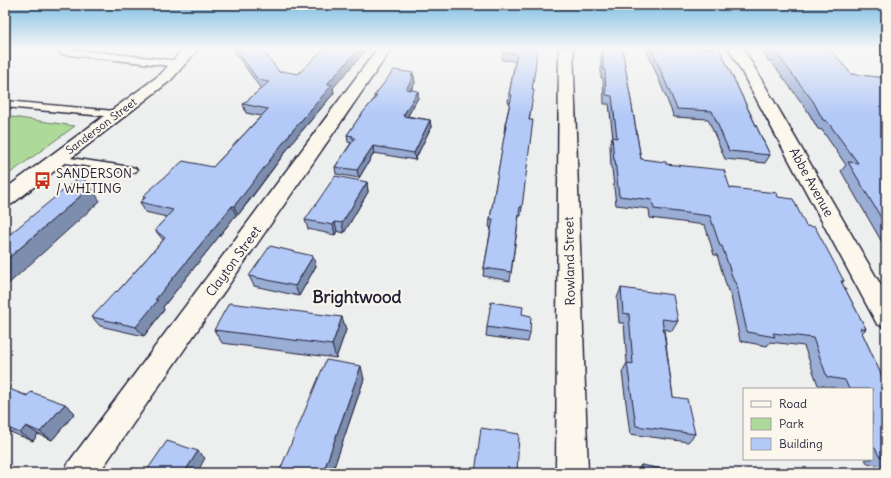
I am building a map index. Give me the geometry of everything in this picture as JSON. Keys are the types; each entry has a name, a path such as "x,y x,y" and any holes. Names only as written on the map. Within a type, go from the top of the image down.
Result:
{"street":[{"name":"Sanderson Street","path":"5,199 173,70"},
{"name":"Clayton Street","path":"80,473 369,70"},
{"name":"Rowland Street","path":"566,70 572,473"},
{"name":"Abbe Avenue","path":"748,70 886,317"}],"lane":[{"path":"5,104 115,114"},
{"path":"58,159 131,170"}],"green space":[{"path":"5,116 75,126 5,177"}],"building":[{"path":"251,70 278,70 280,73 282,71 298,74 302,70 340,70 327,84 332,85 293,130 247,190 234,206 232,206 155,300 158,300 136,327 92,317 116,291 117,292 165,238 155,230 173,210 140,202 146,197 143,196 183,161 213,167 268,109 243,104 269,82 258,80"},
{"path":"394,70 413,73 411,76 414,76 406,89 418,91 403,116 430,120 414,153 373,146 357,170 335,167 355,138 347,135 360,116 377,96 374,96"},
{"path":"514,70 535,70 532,90 534,90 529,120 533,120 522,207 520,207 511,272 484,268 493,219 490,219 505,125 512,95 509,94"},
{"path":"605,70 626,70 641,159 666,162 666,164 724,170 730,188 777,193 778,197 793,199 806,226 815,227 844,281 841,281 866,329 860,328 886,385 886,458 879,456 875,448 873,448 873,388 849,388 845,380 827,377 813,338 773,333 775,337 747,332 736,282 734,282 710,216 654,209 652,200 619,196 612,137 617,138 612,96 606,95"},
{"path":"661,70 730,70 770,155 729,151 712,111 677,109"},
{"path":"789,70 848,70 851,74 886,78 886,226 848,162 858,163 827,121 823,120 813,101"},
{"path":"81,176 91,187 5,261 5,238"},
{"path":"335,176 367,182 342,223 335,222 333,225 305,220"},
{"path":"270,246 313,256 295,286 249,276"},
{"path":"621,288 673,295 678,321 662,319 673,397 687,399 695,434 636,426 627,363 633,364 629,314 623,313"},
{"path":"491,302 523,307 522,314 531,316 530,333 487,327"},
{"path":"229,303 342,317 332,345 214,330"},
{"path":"326,360 361,366 323,473 294,473 280,470"},
{"path":"7,388 27,396 31,392 65,404 40,432 26,426 20,433 5,427 5,390"},
{"path":"481,428 519,434 517,473 475,473"},
{"path":"167,441 198,451 184,473 145,473"},
{"path":"641,465 682,473 642,473"}],"place":[{"name":"SANDERSON / WHITING","path":"43,180"}],"district":[{"name":"Brightwood","path":"357,297"}]}
